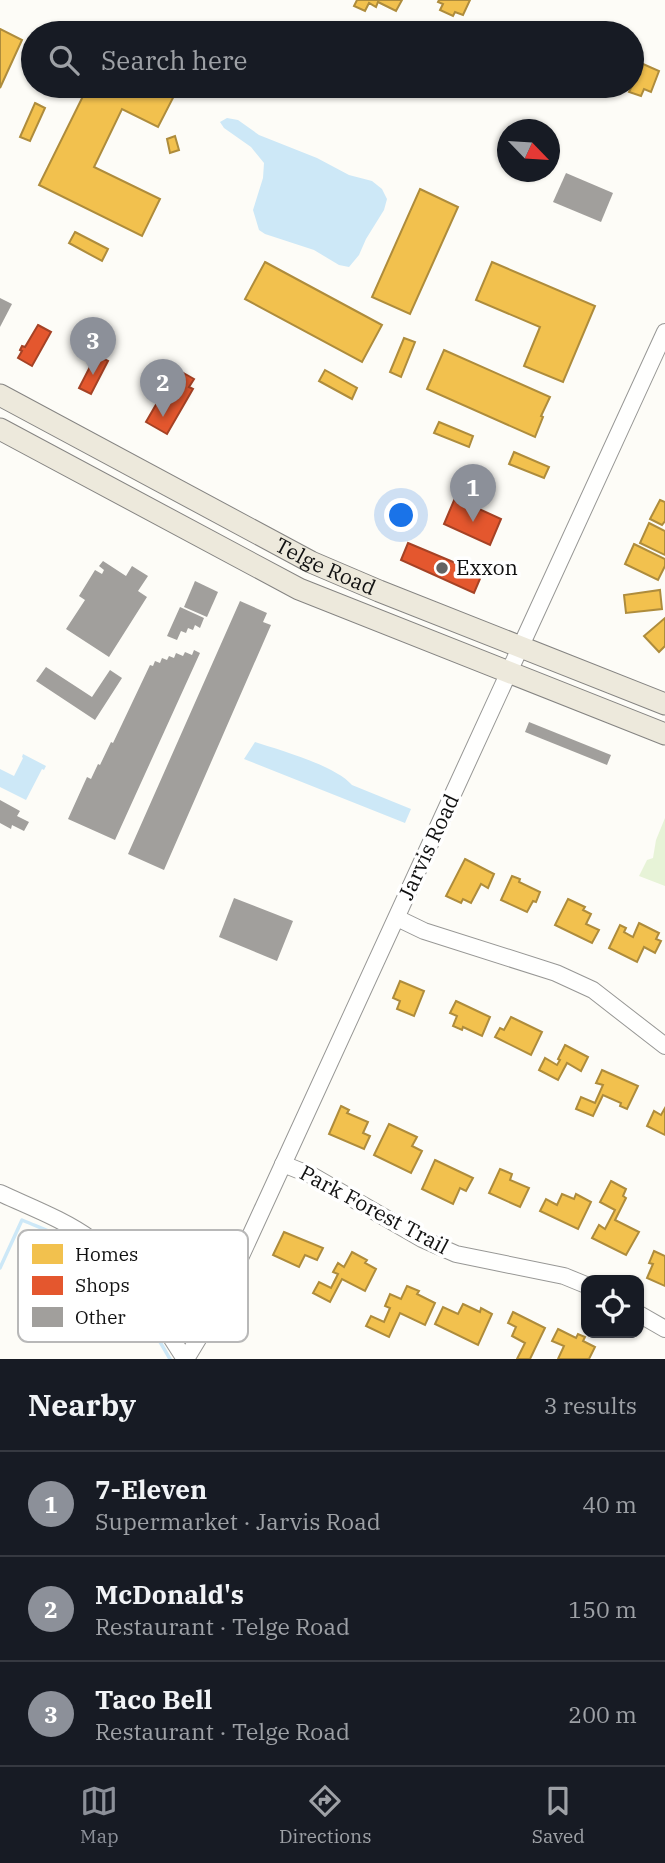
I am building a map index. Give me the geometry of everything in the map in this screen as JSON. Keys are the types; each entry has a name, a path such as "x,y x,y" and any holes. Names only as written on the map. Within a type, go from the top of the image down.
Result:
{"main road":[{"name":"Telge Road","path":"0,395 311,562 665,704"},
{"name":"Telge Road","path":"0,429 299,589 665,734"}],"street":[{"name":"Jarvis Road","path":"248,1241 665,332"},
{"path":"397,918 424,932 556,973 593,990 665,1046"},
{"name":"Park Forest Trail","path":"284,1164 313,1176 422,1239 456,1254 564,1276 581,1283"},
{"name":"Jarvis Road","path":"0,1193 75,1230"},
{"path":"644,1317 665,1329"},
{"name":"Jarvis Road","path":"175,1342 186,1359 196,1342"}],"green space":[{"path":"665,818 665,886 639,876 647,860 653,858 656,840"}],"water":[{"path":"227,118 238,120 259,135 317,158 349,175 372,181 382,189 387,199 384,210 359,255 349,267 339,265 314,250 259,230 253,210 263,178 264,163 251,147 224,128 220,122"},
{"path":"255,742 321,765 352,785 411,809 405,823 244,759"},
{"path":"23,754 46,766 26,800 0,787 0,769 14,776"}],"building: Homes":[{"path":"357,0 402,0 396,11 378,2 376,7 369,3 365,11 354,6"},
{"path":"470,0 463,15 455,12 453,16 440,10 443,4 438,2"},
{"path":"0,29 21,40 21,42 0,88"},
{"path":"644,64 659,71 651,92 644,89"},
{"path":"82,98 173,98 158,127 122,109 94,167 160,199 142,236 39,185"},
{"path":"35,103 45,108 30,141 20,137"},
{"path":"175,136 179,150 170,153 167,139"},
{"path":"420,189 458,207 410,314 372,297"},
{"path":"75,232 108,249 102,261 69,243"},
{"path":"265,262 382,325 362,362 245,299"},
{"path":"492,262 595,306 563,382 524,366 540,327 476,300"},
{"path":"404,338 415,342 401,377 390,372"},
{"path":"444,350 550,397 535,437 427,389"},
{"path":"325,370 357,388 352,399 319,381"},
{"path":"439,422 473,436 469,447 434,433"},
{"path":"514,452 549,467 544,478 509,464"},
{"path":"660,500 665,502 665,521 662,525 650,519"},
{"path":"649,523 665,531 665,555 640,543"},
{"path":"634,544 665,559 665,566 658,580 625,564"},
{"path":"660,590 662,609 626,613 624,595"},
{"path":"665,618 665,646 659,652 644,636"},
{"path":"465,859 494,874 488,888 481,884 471,903 463,899 461,903 446,896"},
{"path":"512,876 540,892 527,912 501,900"},
{"path":"568,899 585,907 583,910 591,914 586,924 599,930 592,943 555,925"},
{"path":"639,923 659,933 656,939 661,941 655,953 644,947 637,962 609,948 620,925 626,928 624,932 633,937"},
{"path":"400,981 424,991 414,1016 397,1009 400,1001 393,998"},
{"path":"456,1001 490,1017 482,1036 463,1027 462,1030 453,1026 457,1016 450,1013"},
{"path":"511,1017 542,1032 531,1055 495,1037 500,1028 504,1030"},
{"path":"565,1045 588,1057 581,1071 567,1063 558,1080 539,1070 545,1058 557,1065"},
{"path":"602,1070 638,1086 627,1109 620,1106 621,1103 603,1095 593,1116 576,1109 581,1097 595,1103 603,1085 596,1083"},
{"path":"341,1106 349,1110 347,1113 368,1122 363,1133 370,1136 364,1149 329,1134"},
{"path":"665,1108 665,1135 647,1126 654,1111 661,1115"},
{"path":"389,1124 417,1137 412,1146 422,1151 411,1173 374,1155"},
{"path":"435,1160 473,1178 466,1191 460,1188 453,1204 422,1189"},
{"path":"500,1169 512,1174 510,1180 529,1188 520,1207 489,1193"},
{"path":"611,1181 626,1189 623,1196 626,1198 615,1220 639,1232 626,1255 592,1238 599,1225 605,1229 615,1210 600,1202"},
{"path":"562,1194 574,1199 576,1194 591,1202 578,1229 540,1211 546,1199 557,1205"},
{"path":"284,1232 323,1248 317,1260 305,1255 299,1267 273,1255"},
{"path":"654,1251 665,1256 665,1286 647,1278 653,1264 649,1263"},
{"path":"352,1252 367,1260 365,1263 376,1269 365,1291 342,1279 330,1302 313,1293 319,1282 331,1288 338,1274 333,1272 338,1263 344,1267"},
{"path":"407,1286 435,1303 425,1325 400,1313 389,1337 366,1326 371,1316 384,1322 390,1308 385,1306 390,1294 401,1299"},
{"path":"463,1304 492,1314 478,1345 435,1324 443,1307 458,1314"},
{"path":"513,1312 545,1328 530,1359 517,1359 525,1343 512,1336 516,1327 508,1323"},
{"path":"558,1329 576,1338 578,1334 581,1335 581,1338 584,1338 583,1341 595,1347 589,1359 558,1359 564,1346 552,1341"}],"building: Shops":[{"path":"38,325 51,332 32,366 18,358 22,346 25,347"},
{"path":"96,355 108,361 91,394 79,388"},
{"path":"180,371 194,379 189,387 193,389 167,434 146,422 172,377 176,379"},
{"path":"455,498 501,519 490,545 444,524"},
{"name":"Exxon","path":"408,543 482,574 474,593 401,560"}],"building: Other":[{"path":"566,173 613,193 601,222 553,202"},
{"path":"0,298 12,304 0,327"},
{"path":"103,561 126,576 132,566 148,576 138,591 147,597 109,657 66,629 85,600 79,596 95,570 102,574 104,570 99,566"},
{"path":"195,581 218,592 207,617 184,607"},
{"path":"240,601 267,613 263,622 271,625 164,870 128,854"},
{"path":"180,607 204,618 200,628 195,625 193,630 188,628 186,633 181,631 177,640 167,636"},
{"path":"194,650 200,653 115,840 68,819 87,777 91,779 111,742 113,743 150,665 153,666 155,661 160,663 162,658 174,658 176,653 183,656 185,652 192,655"},
{"path":"46,667 92,697 110,670 122,678 95,720 36,681"},
{"path":"529,722 611,755 607,765 525,732"},
{"path":"0,800 20,811 17,816 29,822 24,831 12,825 11,829 0,823"},
{"path":"234,898 293,921 277,961 219,937"}],"waterway":[{"path":"0,1268 22,1220 46,1230"},
{"path":"160,1342 170,1359"}],"place":[{"name":"Taco Bell","path":"93,375"},
{"name":"McDonald's","path":"163,417"},
{"name":"7-Eleven","path":"473,522"},
{"name":"Exxon","path":"442,568"}]}
